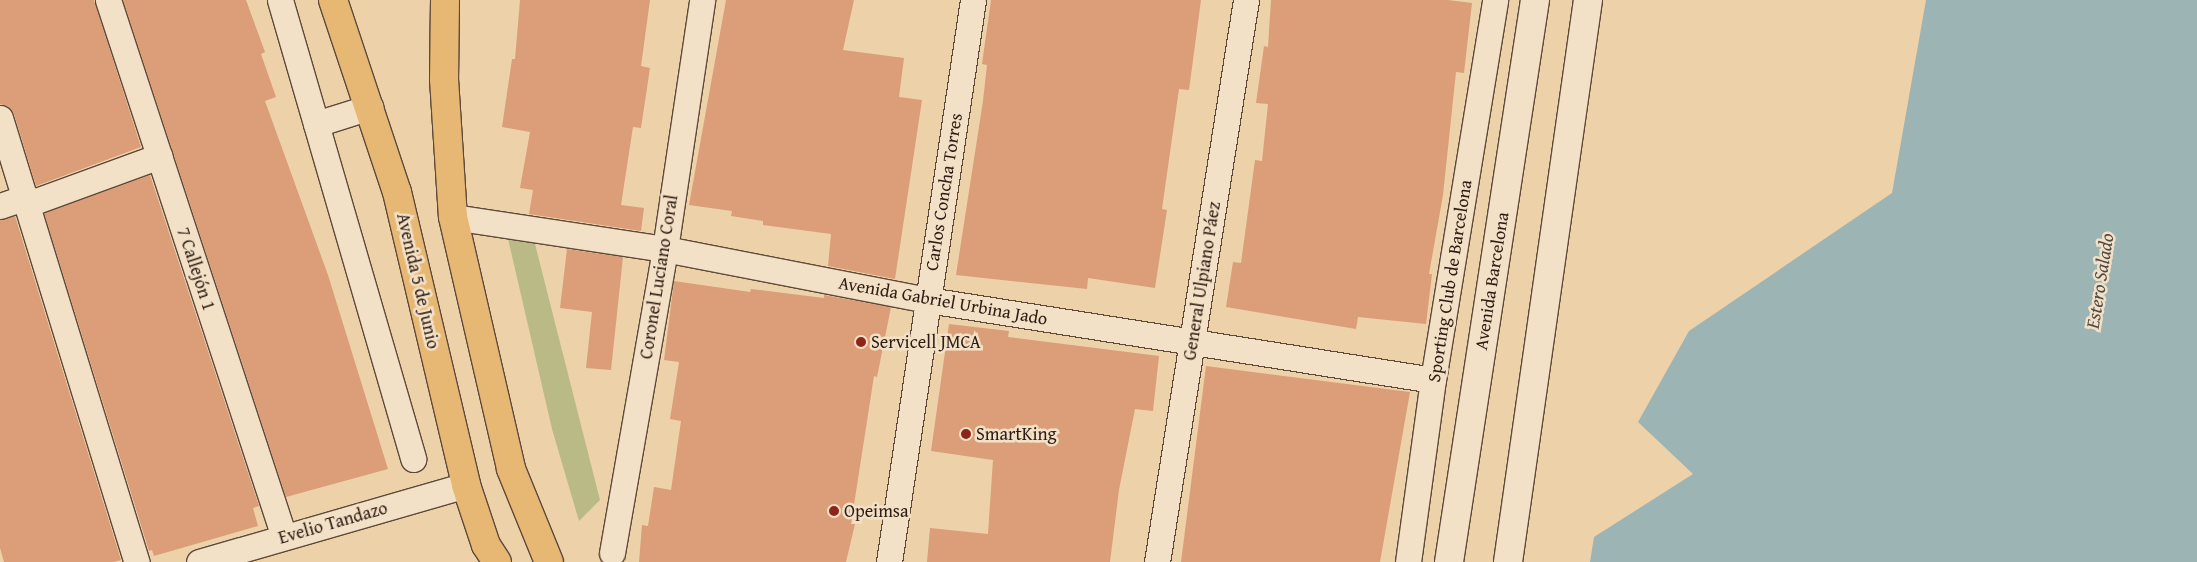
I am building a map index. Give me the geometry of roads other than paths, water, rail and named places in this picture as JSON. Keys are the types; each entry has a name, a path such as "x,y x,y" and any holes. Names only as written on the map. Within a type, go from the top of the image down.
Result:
{"main road":[{"name":"Avenida 5 de Junio","path":"333,0 397,192 466,485 486,545 497,562"},
{"path":"446,0 444,79 453,217 511,470 549,562"},
{"name":"Avenida Barcelona","path":"1448,562 1535,0"},
{"path":"1508,562 1588,0"}],"street":[{"name":"7 Callejón 1","path":"108,0 284,537"},
{"path":"280,0 413,459"},
{"name":"Coronel Luciano Coral","path":"612,553 665,249 702,0"},
{"name":"Carlos Concha Torres","path":"889,562 973,0"},
{"name":"General Ulpiano Páez","path":"1157,562 1246,0"},
{"name":"Sporting Club de Barcelona","path":"1408,562 1433,380 1495,0"},
{"path":"316,124 370,107"},
{"path":"0,118 137,562"},
{"path":"0,206 27,201 159,156"},
{"name":"Avenida Gabriel Urbina Jado","path":"453,217 665,249 928,300 1433,380"},
{"name":"Evelio Tandazo","path":"199,562 466,485"}],"water":[{"name":"Estero Salado","path":"1926,0 2197,0 2197,562 1590,562 1594,537 1693,474 1638,422 1689,331 1892,193"}],"place":[{"name":"Servicell JMCA","path":"861,342"},
{"name":"SmartKing","path":"966,434"},
{"name":"Opeimsa","path":"834,511"}]}
